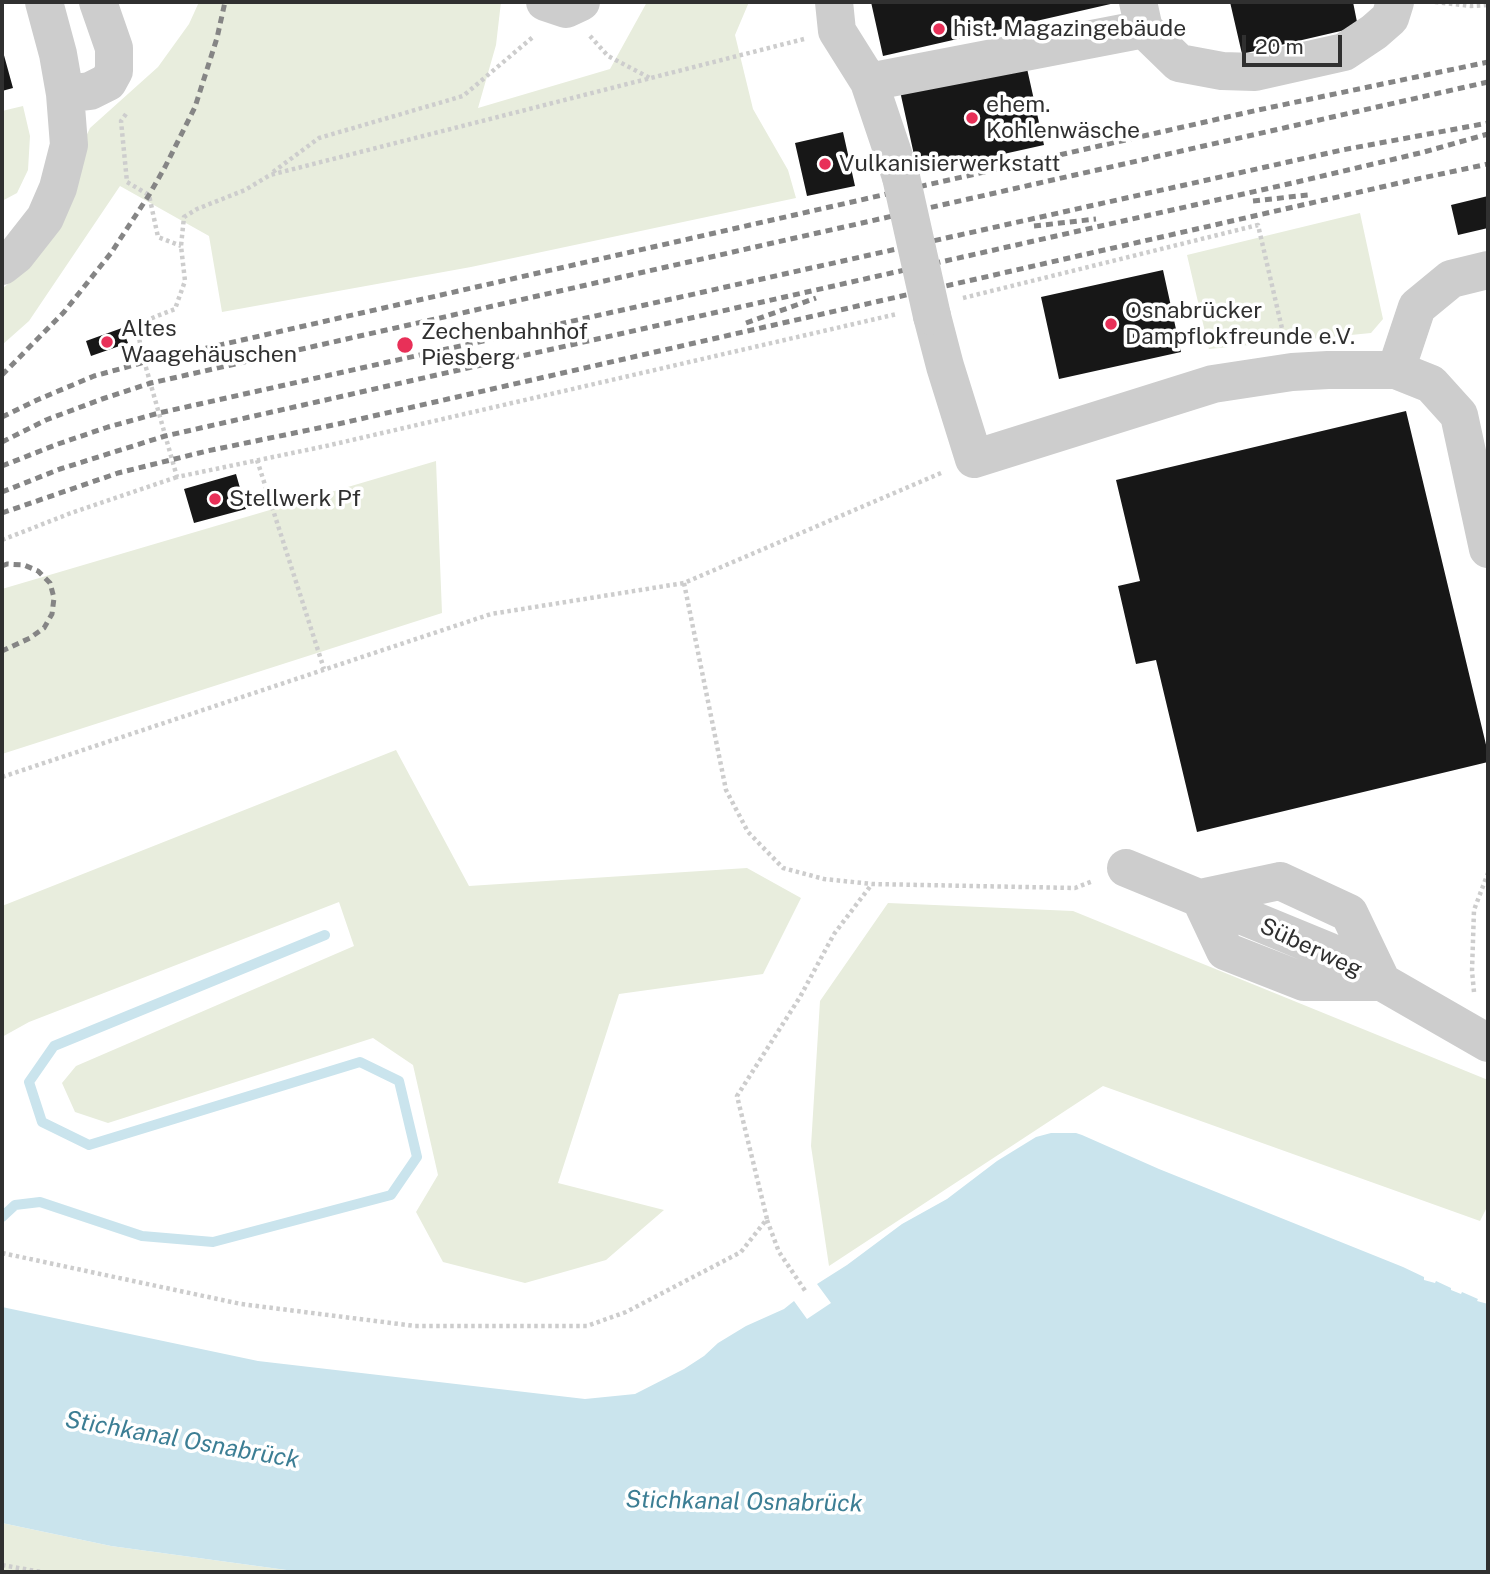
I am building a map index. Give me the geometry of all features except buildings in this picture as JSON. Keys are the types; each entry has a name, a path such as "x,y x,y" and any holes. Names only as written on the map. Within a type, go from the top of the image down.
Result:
{"street":[{"path":"6,255 45,218 58,188 69,145 65,94 44,2"},
{"path":"65,94 90,91 108,82 114,71 114,48 98,2"},
{"path":"869,82 1141,15 1179,63 1222,71 1255,72 1344,52 1390,18 1395,2"},
{"path":"836,16 869,82 901,177 927,310 974,459 1213,384 1292,372 1396,370 1431,384 1459,415 1488,549"},
{"path":"1396,370 1417,307 1451,278 1488,270"},
{"name":"Süberweg","path":"1126,868 1328,951 1484,1041"}],"path":[{"path":"1435,2 1488,5"},
{"path":"177,477 141,350 137,324 175,309 185,281 181,246 184,217 245,190 270,175 319,138 463,96 564,4 608,56 650,78"},
{"path":"270,175 650,78 836,16"},
{"path":"129,110 121,121 127,182 149,195 159,237 181,246"},
{"path":"2,540 177,477 326,446 927,310 1258,225 1292,372"},
{"path":"2,777 491,614 684,583 974,459"},
{"path":"257,460 324,669"},
{"path":"684,583 726,790 748,832 783,868 824,879 872,884 1075,888 1126,868"},
{"path":"1484,1041 1472,971 1474,910 1488,873"},
{"path":"806,1293 779,1252 767,1219 737,1096 800,997 834,934 872,884"},
{"path":"2,1253 241,1304 415,1326 587,1326 626,1312 741,1252 767,1219"},
{"path":"2,1565 40,1572"}],"green space":[{"path":"199,2 501,2 496,45 478,108 610,69 647,2 749,2 735,35 753,109 788,170 796,198 471,267 222,312 209,236 120,186 29,321 2,345 2,289 23,271 90,128 158,67 189,24"},
{"path":"23,106 30,136 28,170 17,193 2,201 2,111"},
{"path":"1360,213 1383,319 1371,333 1209,349 1187,255"},
{"path":"436,461 442,613 2,754 2,589"},
{"path":"396,750 469,886 747,868 801,898 763,974 619,994 558,1183 664,1210 606,1260 525,1283 443,1262 416,1212 438,1175 413,1065 373,1038 108,1123 75,1112 62,1083 76,1066 354,946 339,902 29,1022 2,1037 2,906"},
{"path":"888,903 1073,911 1488,1080 1488,1205 1480,1221 1103,1086 829,1266 811,1146 820,1001"},
{"path":"2,1523 111,1546 301,1572 2,1572"}],"water":[{"name":"Stichkanal Osnabrück","path":"1051,1133 1082,1135 1159,1169 1403,1267 1424,1277 1424,1280 1436,1281 1451,1290 1488,1304 1488,1572 301,1572 111,1546 2,1523 2,1307 258,1361 585,1399 635,1394 684,1369 718,1343 746,1326 784,1309 794,1301 807,1319 831,1303 817,1284 902,1224 947,1199 997,1161 1036,1137"}],"waterway":[{"path":"2,1217 15,1205 40,1202 142,1236 213,1242 391,1195 417,1157 399,1081 360,1062 89,1145 42,1122 29,1082 54,1046 325,935"}],"railway":[{"path":"2,375 64,312 111,253 149,195 195,107 217,38 225,2"},
{"path":"2,417 94,376 145,362 1258,110 1488,62"},
{"path":"2,442 46,420 151,383 1488,82"},
{"path":"2,466 108,427 159,413 1342,150 1488,123"},
{"path":"2,492 60,469 165,436 1297,182 1488,134"},
{"path":"2,513 118,473 207,451 338,424 1488,164"},
{"path":"1253,201 1308,195"},
{"path":"1034,226 1096,219"},
{"path":"746,323 816,298"},
{"path":"2,566 24,565 38,571 50,583 54,598 52,614 44,628 2,651"}],"place":[{"name":"hist. Magazingebäude","path":"939,29"},
{"name":"ehem. Kohlenwäsche","path":"972,118"},
{"name":"Vulkanisierwerkstatt","path":"825,164"},
{"name":"Osnabrücker Dampflokfreunde e.V.","path":"1111,324"},
{"name":"Altes Waagehäuschen","path":"107,342"},
{"name":"Zechenbahnhof Piesberg","path":"405,345"},
{"name":"Stellwerk Pf","path":"215,499"}]}
